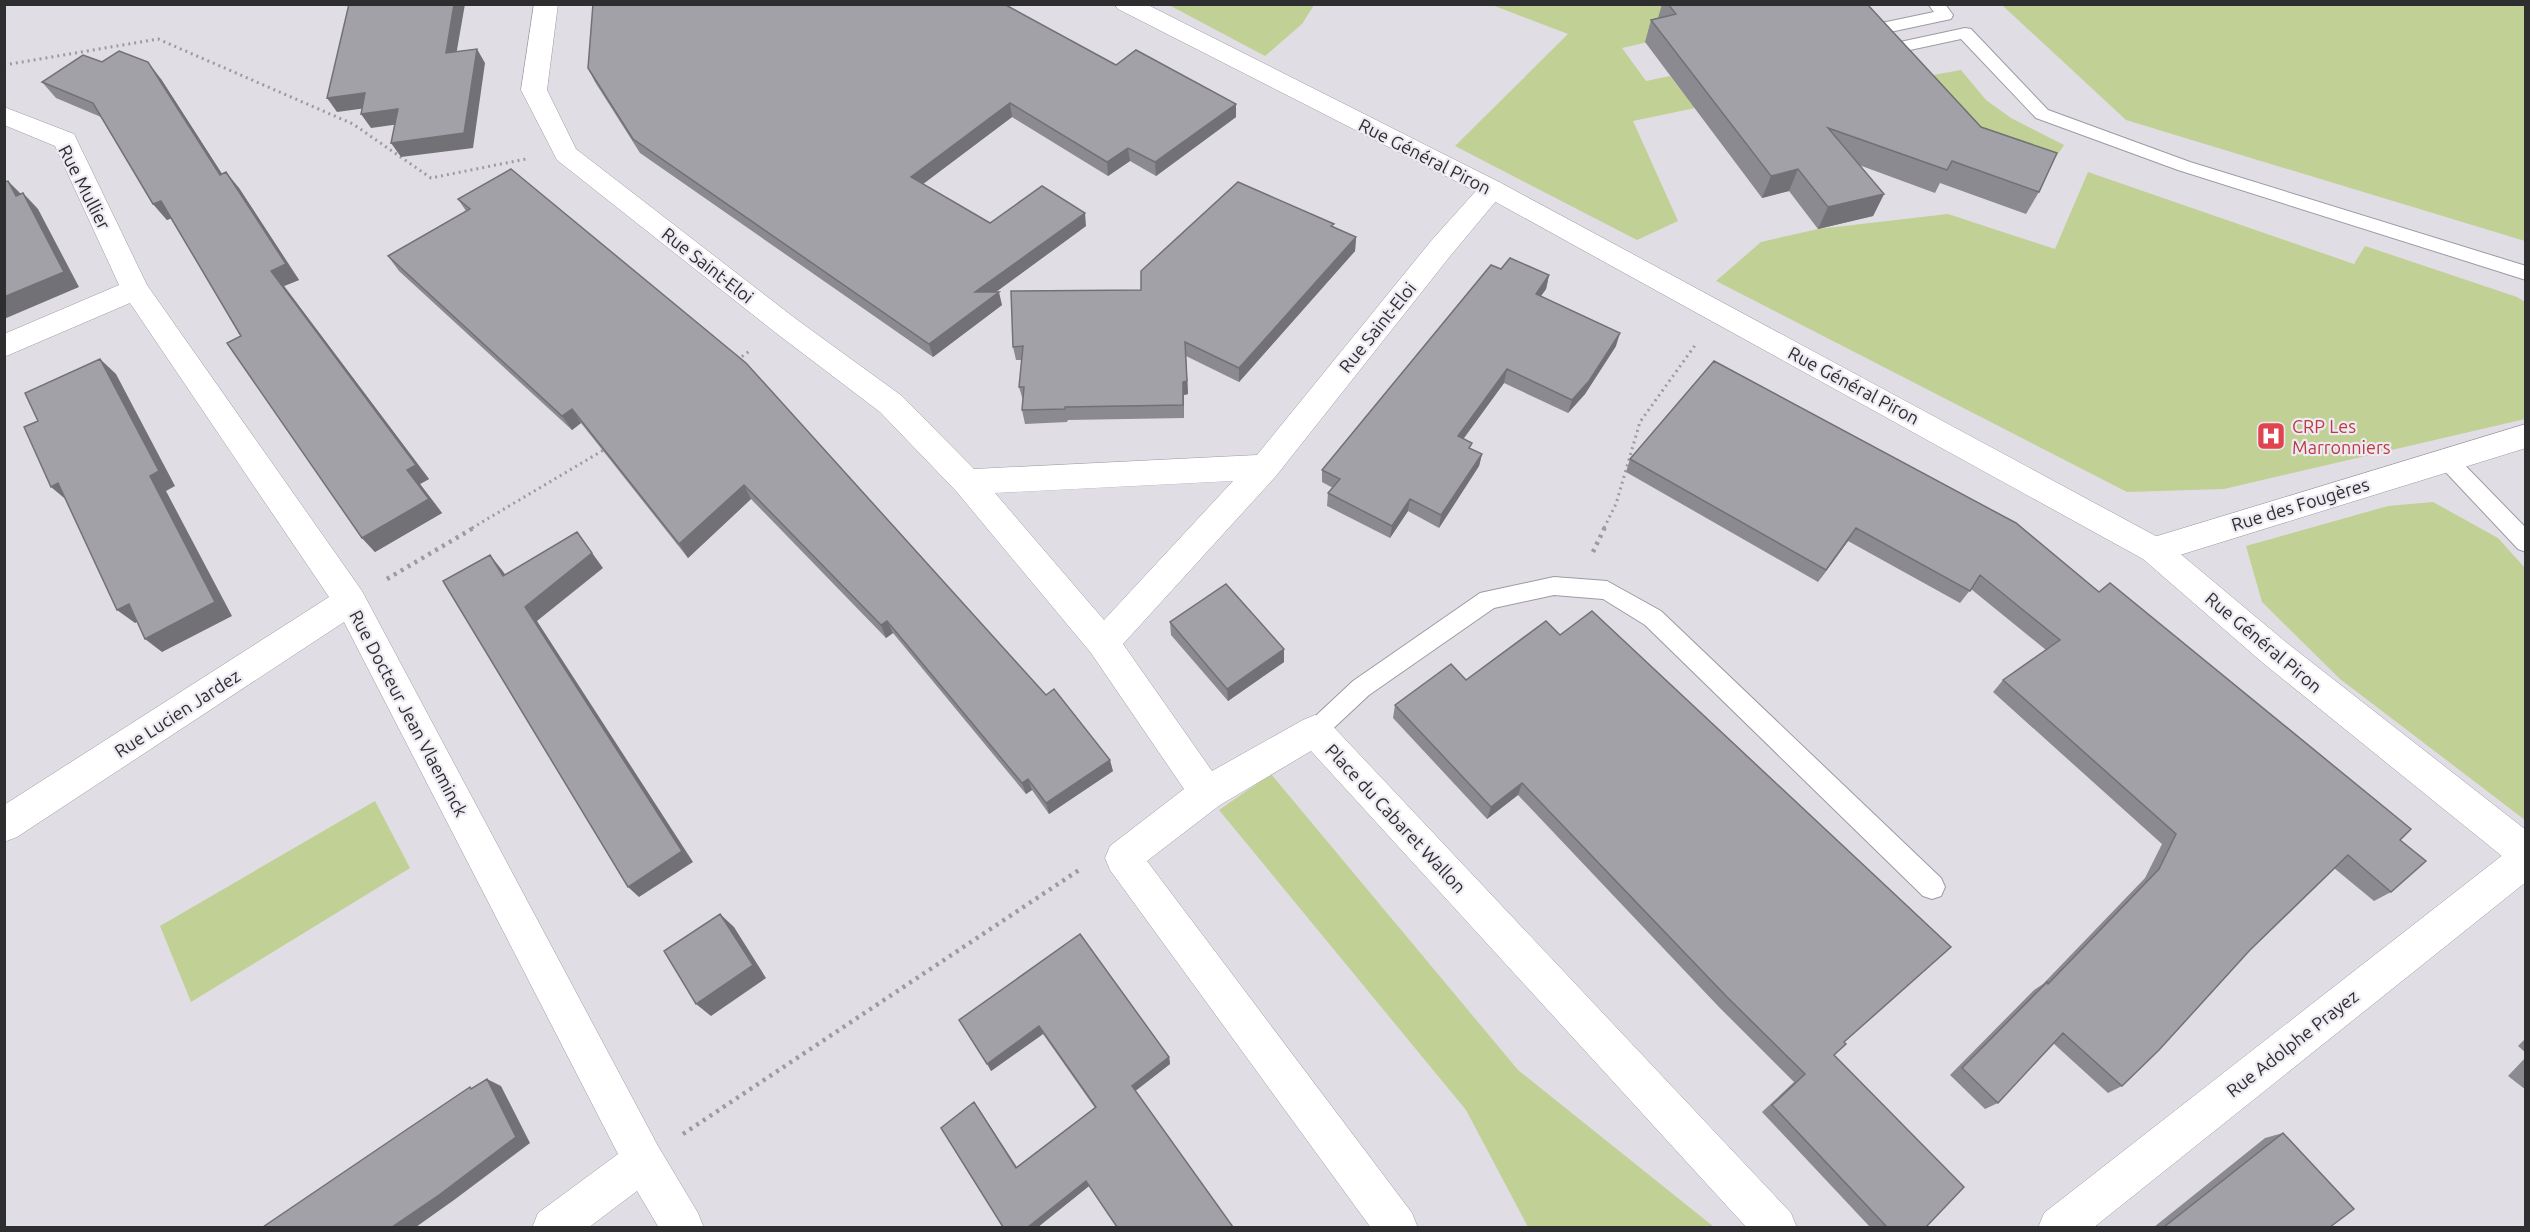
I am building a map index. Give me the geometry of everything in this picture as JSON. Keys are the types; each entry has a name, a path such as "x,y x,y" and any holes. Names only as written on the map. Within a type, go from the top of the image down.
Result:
{"street":[{"name":"Rue Saint-Eloi","path":"546,4 534,90 566,154 786,326 891,404 967,482 1103,643 1207,793"},
{"name":"Rue Général Piron","path":"1126,4 1492,189 2154,550 2275,653 2526,853"},
{"name":"Rue Mullier","path":"4,115 65,140 135,289"},
{"name":"Rue Saint-Eloi","path":"1103,643 1265,467 1441,248 1492,189"},
{"path":"4,346 135,289"},
{"name":"Rue Docteur Jean Vlaeminck","path":"135,289 350,601 643,1161 683,1227"},
{"name":"Rue des Fougères","path":"2154,550 2526,435"},
{"path":"967,482 1265,467"},
{"name":"Rue Lucien Jardez","path":"4,825 350,601"},
{"name":"Place du Cabaret Wallon","path":"1124,858 1207,793 1315,731 1776,1227"},
{"path":"1124,858 1397,1227"},
{"name":"Rue Adolphe Prayez","path":"2059,1227 2526,859"},
{"path":"553,1227 643,1161"}],"lane":[{"path":"1965,33 1896,48 1878,29 1941,10 1965,33 2042,114 2184,166 2526,273"},
{"path":"2446,459 2526,543"},
{"path":"1315,731 1361,688 1488,600 1554,586 1607,590 1653,618 1932,887"}],"path":[{"path":"4,64 158,39 353,124 431,178 520,159 566,154"},
{"path":"1607,590 1587,564 1616,504 1640,422 1719,312"},
{"path":"729,365 786,326"},
{"path":"350,601 614,443"},
{"path":"643,1161 1090,862 1124,858"}],"green space":[{"path":"1697,4 1670,37 1622,48 1646,81 1670,76 1695,108 1633,121 1678,221 1637,240 1455,146 1568,34 1492,5"},
{"path":"1169,5 1314,5 1302,24 1265,56"},
{"path":"2002,5 2525,5 2525,241 2126,120"},
{"path":"1961,70 1986,100 2011,118 2064,145 2044,175 1905,80"},
{"path":"2088,172 2354,264 2365,246 2517,297 2525,302 2525,419 2224,489 2127,492 1716,281 1761,242 1818,229 1948,214 2055,249"},
{"path":"2433,502 2498,538 2525,568 2525,820 2340,679 2262,602 2246,546 2388,506"},
{"path":"1271,774 1518,1070 1714,1227 1528,1227 1466,1110 1219,810"},
{"path":"375,801 410,868 191,1002 160,926"}],"building":[{"path":"349,4 454,4 446,53 477,49 464,133 391,143 398,109 361,114 365,93 327,98"},
{"path":"593,4 1004,4 1116,65 1136,50 1236,104 1155,162 1128,148 1107,162 1010,103 911,177 990,223 1042,186 1085,213 975,292 999,292 929,344 633,139 588,68"},
{"path":"1668,4 1867,4 1981,127 2057,153 2039,192 1952,161 1947,170 1828,128 1884,194 1828,207 1798,169 1771,176 1651,20 1676,14"},
{"path":"119,51 148,62 220,175 226,172 286,264 271,271 416,465 407,470 429,499 362,538 227,343 241,336 161,201 153,204 93,103 42,82 83,55 102,62"},
{"path":"511,169 746,363 1046,695 1054,689 1110,760 1046,803 1028,779 1022,783 887,621 881,625 744,485 679,544 572,409 562,416 388,256 470,209 458,199"},
{"path":"8,181 16,196 23,193 64,272 4,297 4,182"},
{"path":"1238,182 1334,224 1331,226 1356,237 1239,368 1185,342 1187,381 1183,382 1183,405 1022,410 1024,387 1019,387 1023,346 1013,347 1011,291 1141,290 1141,271"},
{"path":"1510,258 1549,275 1536,294 1620,333 1589,381 1572,400 1507,369 1458,436 1472,443 1469,448 1482,454 1441,515 1410,499 1392,526 1328,493 1340,479 1322,470 1491,265 1501,269"},
{"path":"100,359 159,471 150,476 215,602 145,639 129,604 117,610 58,483 51,487 24,427 38,421 25,393"},
{"path":"1714,361 2016,523 2099,592 2110,583 2411,829 2400,840 2426,861 2391,892 2348,855 2250,950 2159,1050 2122,1086 2063,1033 1998,1103 1962,1068 2047,982 2048,984 2159,869 2176,834 2003,680 2060,640 1980,575 1970,591 1856,528 1826,570 1630,459"},
{"path":"577,532 592,553 525,607 682,851 628,887 443,581 490,555 503,576"},
{"path":"1226,584 1284,649 1227,689 1170,622"},
{"path":"1592,611 1951,947 1844,1042 1846,1044 1834,1055 1964,1187 1926,1227 1887,1227 1772,1105 1805,1074 1727,997 1522,783 1491,807 1395,705 1451,664 1466,680 1546,621 1560,635"},
{"path":"720,914 753,965 696,1004 664,951"},
{"path":"1080,934 1169,1057 1132,1086 1233,1227 1117,1227 1086,1181 1028,1227 1003,1227 941,1128 974,1102 1016,1168 1096,1107 1039,1026 987,1064 959,1020"},
{"path":"487,1079 516,1137 392,1227 263,1227 470,1087 471,1089"},
{"path":"2283,1133 2354,1209 2330,1227 2164,1227"}],"place":[{"name":"CRP Les Marronniers","path":"2271,436"}]}
